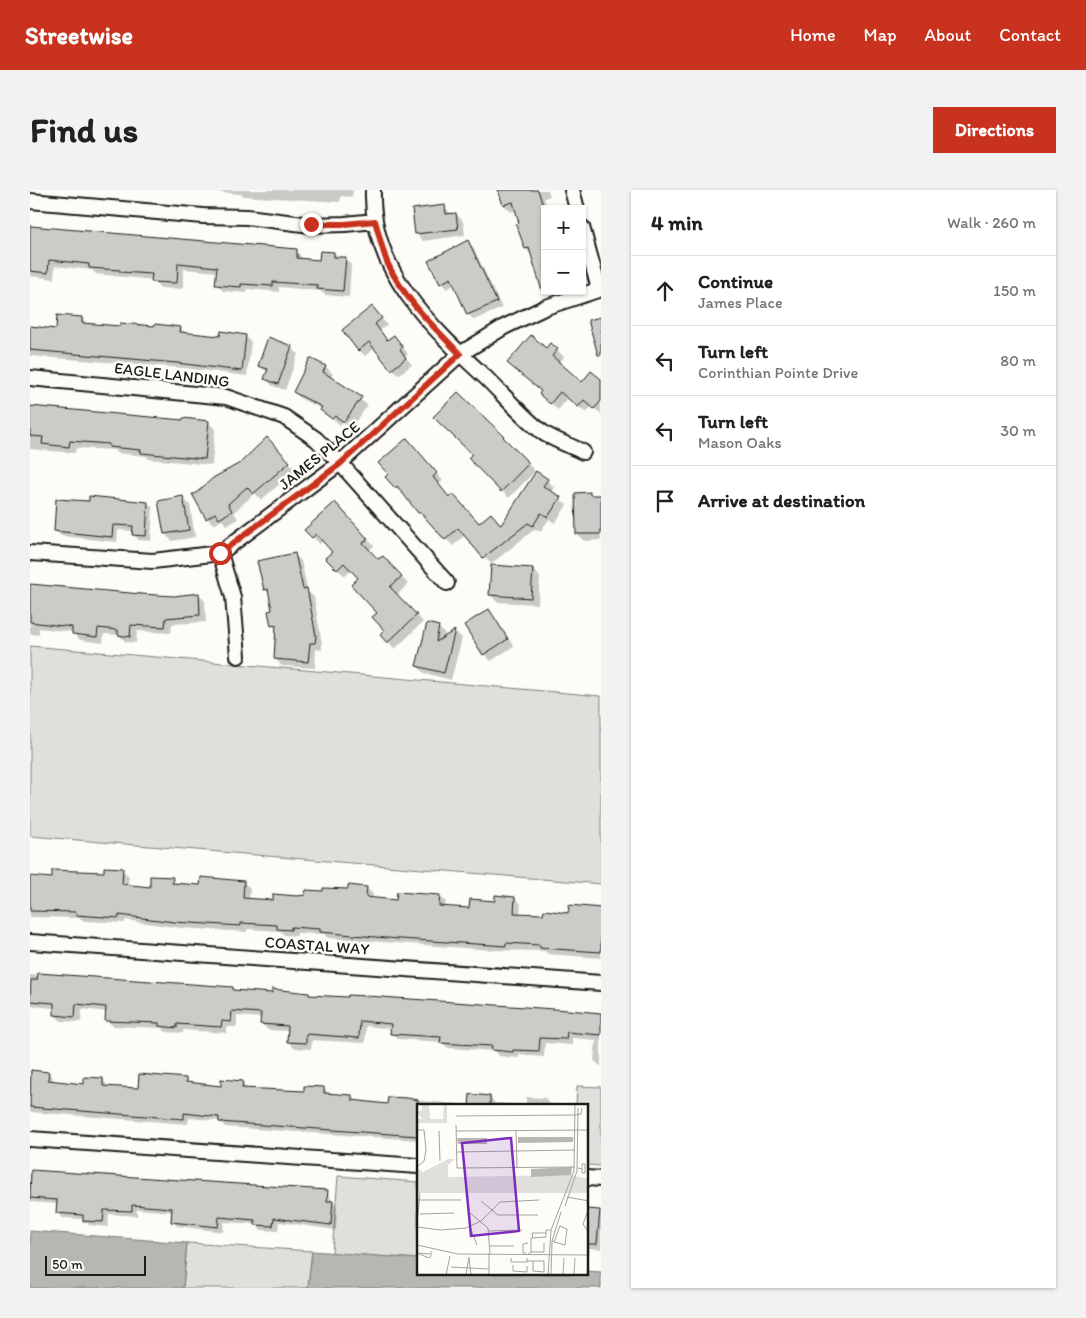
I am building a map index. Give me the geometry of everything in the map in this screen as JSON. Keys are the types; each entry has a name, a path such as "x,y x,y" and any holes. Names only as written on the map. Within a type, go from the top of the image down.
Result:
{"street":[{"path":"373,190 375,221 387,262 402,289 419,311 460,354 544,433 583,452"},
{"path":"572,190 576,205"},
{"path":"30,201 203,216 247,217 311,224 345,224 375,221"},
{"path":"586,241 600,289"},
{"name":"JAMES PLACE","path":"30,553 153,561 220,553 340,464 460,354 504,327 538,311 600,289"},
{"name":"EAGLE LANDING","path":"30,378 226,396 284,417 316,439 447,583"},
{"path":"220,553 233,596 238,656"},
{"name":"COASTAL WAY","path":"30,942 601,982"},
{"path":"30,1139 417,1166"},
{"path":"588,1178 601,1179"}],"shaded area":[{"path":"30,646 601,696 601,884 30,836"},
{"path":"577,1086 601,1087 601,1166 588,1165 588,1104 576,1104"},
{"path":"338,1176 417,1182 417,1259 332,1253"},
{"path":"30,1231 187,1243 183,1288 30,1288"},
{"path":"187,1243 312,1251 308,1288 183,1288"},
{"path":"312,1251 417,1259 417,1276 588,1276 588,1271 601,1272 601,1288 308,1288"}],"building":[{"path":"498,190 538,190 543,205 541,205 541,288 529,248 525,249 516,224 519,223 513,202 503,205"},
{"path":"445,205 446,214 456,213 458,229 415,234 412,209"},
{"path":"30,226 297,249 297,258 319,260 320,251 334,252 334,257 346,257 343,291 317,289 318,285 273,282 273,286 241,284 241,287 215,285 217,267 178,263 177,283 151,282 152,274 89,268 89,264 49,260 48,273 30,271"},
{"path":"468,240 497,302 467,315 451,278 440,284 428,261"},
{"path":"372,306 382,318 375,324 387,340 394,335 403,347 400,349 406,358 391,370 369,342 358,351 342,330"},
{"path":"57,315 82,317 82,323 120,326 120,323 154,326 155,324 181,327 180,332 220,336 221,331 246,335 242,371 177,363 30,350 30,326 56,329"},
{"path":"601,317 601,355 598,355 588,320"},
{"path":"531,335 546,348 550,343 558,349 552,356 582,382 591,371 601,379 601,401 594,409 584,400 578,407 560,392 550,404 539,394 541,391 507,363"},
{"path":"268,337 292,346 278,384 264,379 268,369 258,366"},
{"path":"310,358 326,366 323,372 362,397 344,422 335,416 332,419 320,410 322,407 293,392"},
{"path":"458,392 529,463 501,492 468,458 472,454 433,417"},
{"path":"30,406 209,421 205,459 141,453 141,450 109,447 109,444 70,441 69,447 42,444 43,437 30,436"},
{"path":"267,437 290,462 253,494 247,487 228,504 232,511 219,519 215,513 206,519 192,494 195,494 213,478 240,463"},
{"path":"407,438 437,473 433,477 449,497 453,494 479,523 491,513 501,525 536,471 548,479 543,486 561,497 548,517 541,513 533,526 528,523 483,558 458,528 445,540 420,512 418,513 397,486 395,488 385,477 388,474 378,463"},
{"path":"590,492 590,495 601,495 601,534 576,534 575,493"},
{"path":"89,496 148,502 146,536 132,535 133,526 113,525 112,537 54,531 56,499 89,501"},
{"path":"183,496 189,530 164,534 158,501"},
{"path":"335,502 368,539 363,543 378,559 383,556 402,576 390,587 417,615 387,643 380,635 384,630 372,617 377,613 351,585 358,578 344,563 337,570 325,558 332,552 316,534 312,538 304,530"},
{"path":"295,553 303,589 307,588 316,636 315,643 310,643 308,662 274,659 276,625 271,626 268,611 272,610 268,589 264,590 257,561"},
{"path":"491,565 533,568 531,598 489,595"},
{"path":"30,584 174,596 199,593 200,615 166,618 165,627 131,625 130,637 118,635 118,630 98,628 97,637 72,634 72,627 30,622"},
{"path":"489,609 508,639 483,655 464,625"},
{"path":"427,623 439,626 436,642 455,630 444,673 416,666"},
{"path":"104,867 123,868 122,884 150,887 150,876 173,877 172,883 200,885 201,877 244,881 243,898 273,900 273,894 297,896 305,895 306,890 323,891 323,888 348,889 348,885 367,887 366,897 396,900 397,892 440,895 439,906 469,908 470,899 495,901 495,895 515,897 514,913 543,914 544,910 568,913 569,905 601,908 601,952 540,948 540,945 506,943 506,946 386,938 320,932 320,929 291,927 291,930 277,929 277,925 241,923 241,926 174,922 119,915 119,918 76,915 76,912 30,911 30,876 52,878 52,870 104,872"},
{"path":"38,973 233,987 233,990 272,993 272,989 309,993 309,995 367,996 601,1013 601,1035 567,1032 566,1039 540,1038 539,1051 513,1050 513,1052 491,1050 492,1046 440,1043 441,1037 390,1034 391,1024 360,1021 359,1038 306,1034 306,1043 287,1042 288,1026 260,1024 261,1013 232,1011 231,1022 222,1021 221,1027 177,1024 177,1028 159,1026 159,1023 105,1021 106,1007 76,1004 75,1017 54,1015 54,1003 30,1001 31,980 37,980"},
{"path":"31,1070 49,1072 48,1080 84,1084 84,1077 103,1078 103,1086 138,1088 139,1074 186,1078 186,1082 221,1086 221,1079 243,1081 242,1088 304,1091 304,1086 324,1087 324,1093 352,1095 352,1100 387,1104 388,1097 418,1100 417,1136 219,1122 219,1117 184,1113 184,1119 30,1107"},
{"path":"470,1094 490,1096 490,1104 469,1104"},
{"path":"31,1170 328,1190 327,1201 333,1201 331,1225 274,1218 273,1226 255,1225 255,1220 219,1217 218,1227 171,1222 172,1208 132,1205 132,1211 104,1210 103,1222 83,1221 83,1215 56,1213 57,1200 30,1198"},
{"path":"588,1209 600,1210 597,1244 588,1244"}],"route":[{"path":"220,553 340,464 460,354 419,311 402,289 387,262 375,221 345,224 311,224"}]}
